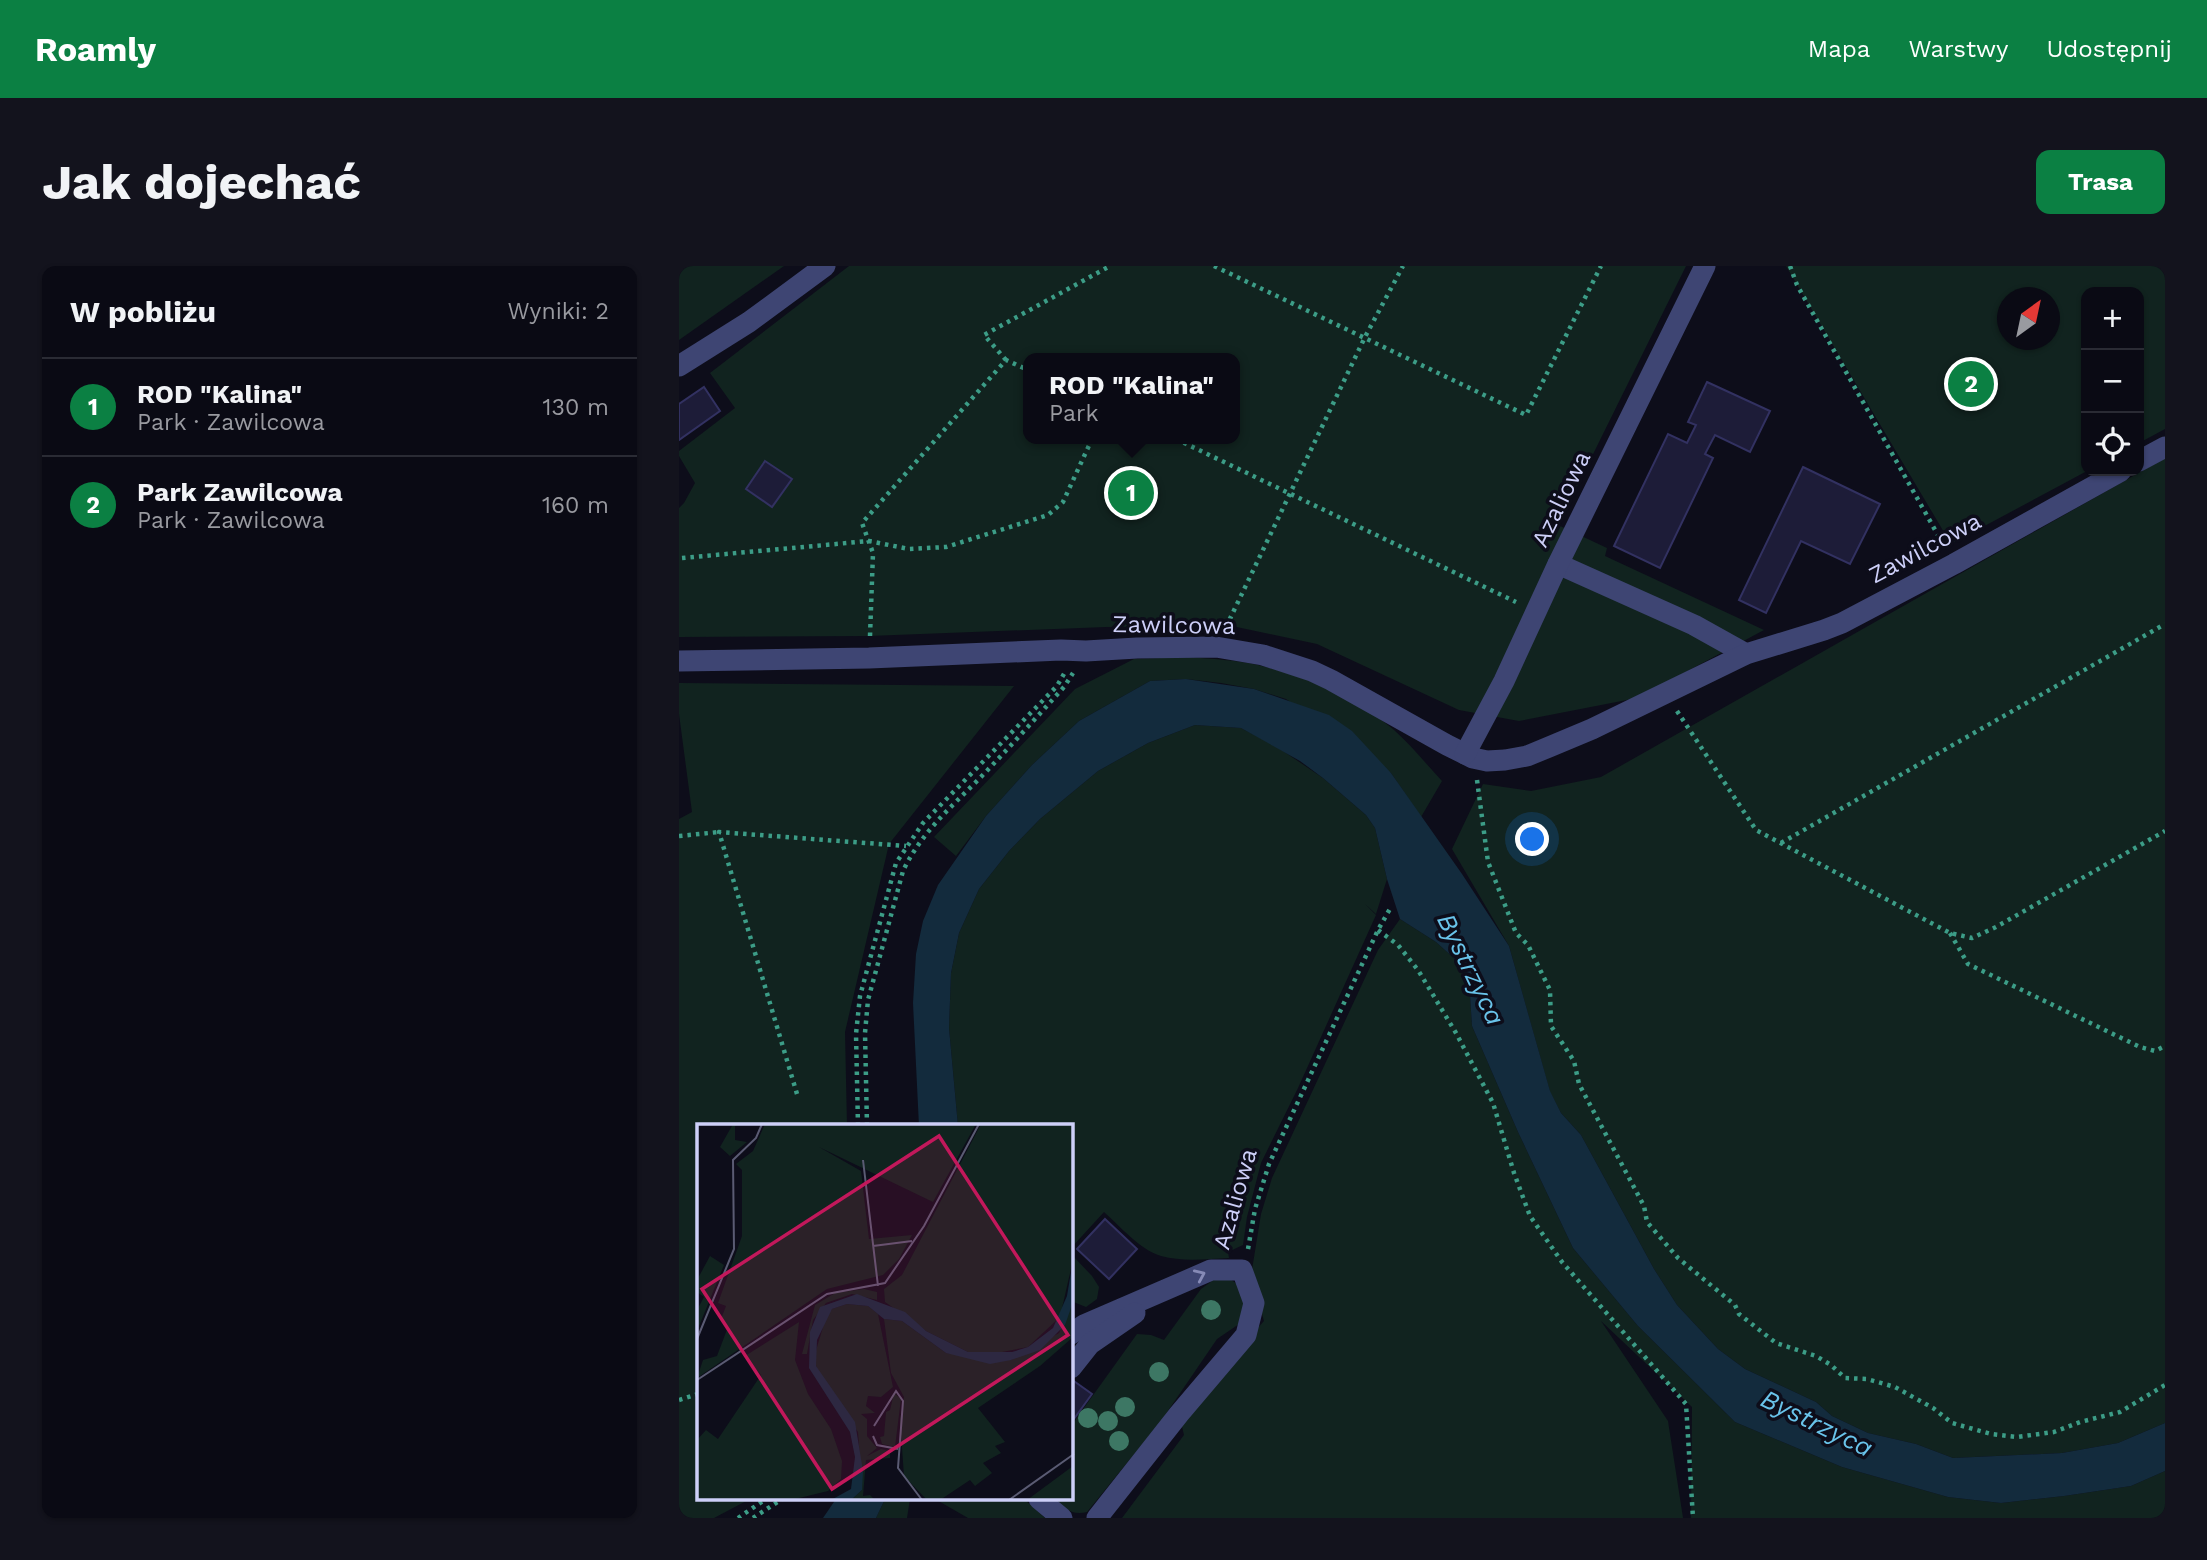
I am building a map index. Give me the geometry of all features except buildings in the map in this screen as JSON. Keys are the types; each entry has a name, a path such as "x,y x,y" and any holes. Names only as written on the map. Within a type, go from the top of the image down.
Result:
{"street":[{"path":"679,366 749,322 825,266"},
{"name":"Azaliowa","path":"1469,756 1558,564 1705,266"},
{"path":"2144,458 2165,447"},
{"name":"Zawilcowa","path":"679,661 869,659 1061,650 1216,647 1263,655 1312,671 1354,691 1406,723 1469,756 1487,761 1505,760 1527,756 1592,729 1746,654 1842,623 2112,476"},
{"path":"1558,564 1694,625 1746,654"},
{"path":"1075,1325 1211,1270 1242,1270"},
{"name":"Azaliowa","path":"1097,1518 1245,1335 1254,1303 1242,1270"},
{"path":"1073,1366 1090,1345 1173,1286"},
{"path":"1040,1500 1062,1518"}],"path":[{"path":"1023,367 1006,360 984,335 1110,266"},
{"path":"1214,266 1526,415 1601,266"},
{"path":"1216,647 1365,337 1403,266"},
{"path":"1790,266 1797,285 1954,564"},
{"path":"869,659 873,553 862,523 1006,360"},
{"path":"682,558 869,541 909,549 946,547 1048,515 1063,502 1090,444"},
{"path":"1187,444 1536,611"},
{"path":"1780,843 2165,624"},
{"path":"857,1124 856,1034 860,996 896,863 923,823 1056,686 1067,669 1061,650"},
{"path":"867,1124 865,1033 868,1000 903,871 911,853 932,825 980,778 1064,687 1086,651"},
{"path":"1665,692 1756,830 1950,933 1972,938 1996,927 2165,831"},
{"path":"1469,756 1488,862 1516,933 1528,945 1550,990 1551,1026 1574,1061 1579,1084 1644,1206 1647,1223 1678,1258 1735,1305 1739,1314 1776,1343 1816,1356 1845,1378 1867,1379 1895,1387 1933,1408 1952,1423 1991,1434 2017,1437 2054,1432 2120,1412 2165,1385"},
{"path":"679,836 719,832 906,846"},
{"path":"719,832 797,1094"},
{"name":"Azaliowa","path":"1242,1270 1255,1209 1269,1164 1391,907"},
{"path":"1378,930 1398,945 1418,970 1456,1033 1493,1104 1530,1216 1562,1262 1686,1404 1693,1518"},
{"path":"1950,933 1968,964 2140,1048 2155,1051 2165,1046"},
{"path":"679,1399 697,1394"},
{"path":"738,1518 765,1500"},
{"path":"753,1518 780,1500"}],"green space":[{"path":"679,266 784,266 679,340"},
{"path":"849,266 1686,266 1558,525 1607,548 1605,556 1764,630 1637,698 1519,721 1459,710 1317,644 1232,626 1106,627 869,636 679,637 679,508 695,483 679,456 679,451 735,408 710,373"},
{"path":"1786,266 2165,266 2165,429 2144,440 2144,287 2081,287 2081,474 1951,544"},
{"path":"2165,458 2165,1423 2118,1443 2062,1453 1953,1458 1916,1444 1868,1433 1832,1416 1816,1402 1745,1369 1718,1349 1677,1305 1654,1269 1581,1135 1561,1113 1550,1092 1509,946 1452,849 1483,784 1531,791 1601,777 2133,476 2144,476 2144,470"},
{"path":"1189,657 1250,663 1294,675 1330,689 1379,718 1406,742 1442,781 1421,817 1391,773 1286,699 1254,689 1186,679 1150,681 1079,721 1032,765 986,816 956,856 934,837 1075,689 1134,659"},
{"path":"679,683 1014,686 889,844 845,1032 847,1124 697,1124 697,1500 748,1500 714,1518 679,1518 679,819 692,812 679,714"},
{"path":"1195,725 1241,728 1277,747 1323,778 1366,815 1375,828 1387,879 1376,914 1365,904 1376,915 1261,1163 1243,1245 1228,1252 1229,1258 1186,1260 1161,1256 1138,1243 1104,1212 1073,1246 1073,1124 958,1124 949,1028 951,973 959,933 979,889 1009,851 1040,819 1098,771 1148,743"},
{"path":"1400,919 1436,942 1456,960 1469,980 1472,1026 1573,1248 1638,1326 1735,1422 1842,1467 1948,1497 2001,1503 2064,1496 2131,1486 2165,1471 2165,1518 1691,1518 1692,1407 1601,1321 1668,1421 1683,1518 1122,1518 1184,1435 1179,1414 1264,1321 1251,1276 1261,1214 1272,1178 1378,950"},
{"path":"1073,1256 1099,1287 1097,1299 1086,1307 1073,1302"},
{"path":"1219,1276 1235,1282 1245,1295 1242,1322 1217,1339 1161,1421 1087,1512 1077,1513 1065,1508 1054,1500 1073,1500 1073,1423 1137,1334 1164,1340 1201,1289"},
{"path":"885,1500 910,1500 907,1518 876,1518"},
{"path":"937,1500 1025,1500 1045,1518 968,1518"}],"water":[{"name":"Bystrzyca","path":"1186,679 1254,689 1329,715 1352,731 1391,773 1509,946 1550,1091 1561,1113 1581,1135 1654,1269 1677,1305 1718,1349 1745,1369 1816,1402 1832,1416 1868,1433 1916,1444 1953,1458 2062,1453 2118,1443 2165,1423 2165,1471 2131,1486 2064,1496 2001,1503 1948,1497 1842,1467 1735,1422 1638,1326 1573,1248 1472,1026 1469,980 1456,960 1436,942 1400,919 1375,828 1366,815 1300,761 1241,728 1195,725 1148,743 1098,771 1040,819 1009,851 979,889 959,933 951,973 949,1028 958,1124 919,1124 913,1003 916,954 923,921 938,885 986,816 1032,765 1079,721 1150,681"},
{"path":"835,1500 885,1500 876,1518 823,1518"}],"place":[{"name":"Park Zawilcowa","path":"1971,384"},
{"name":"ROD \"Kalina\"","path":"1131,493"}]}
